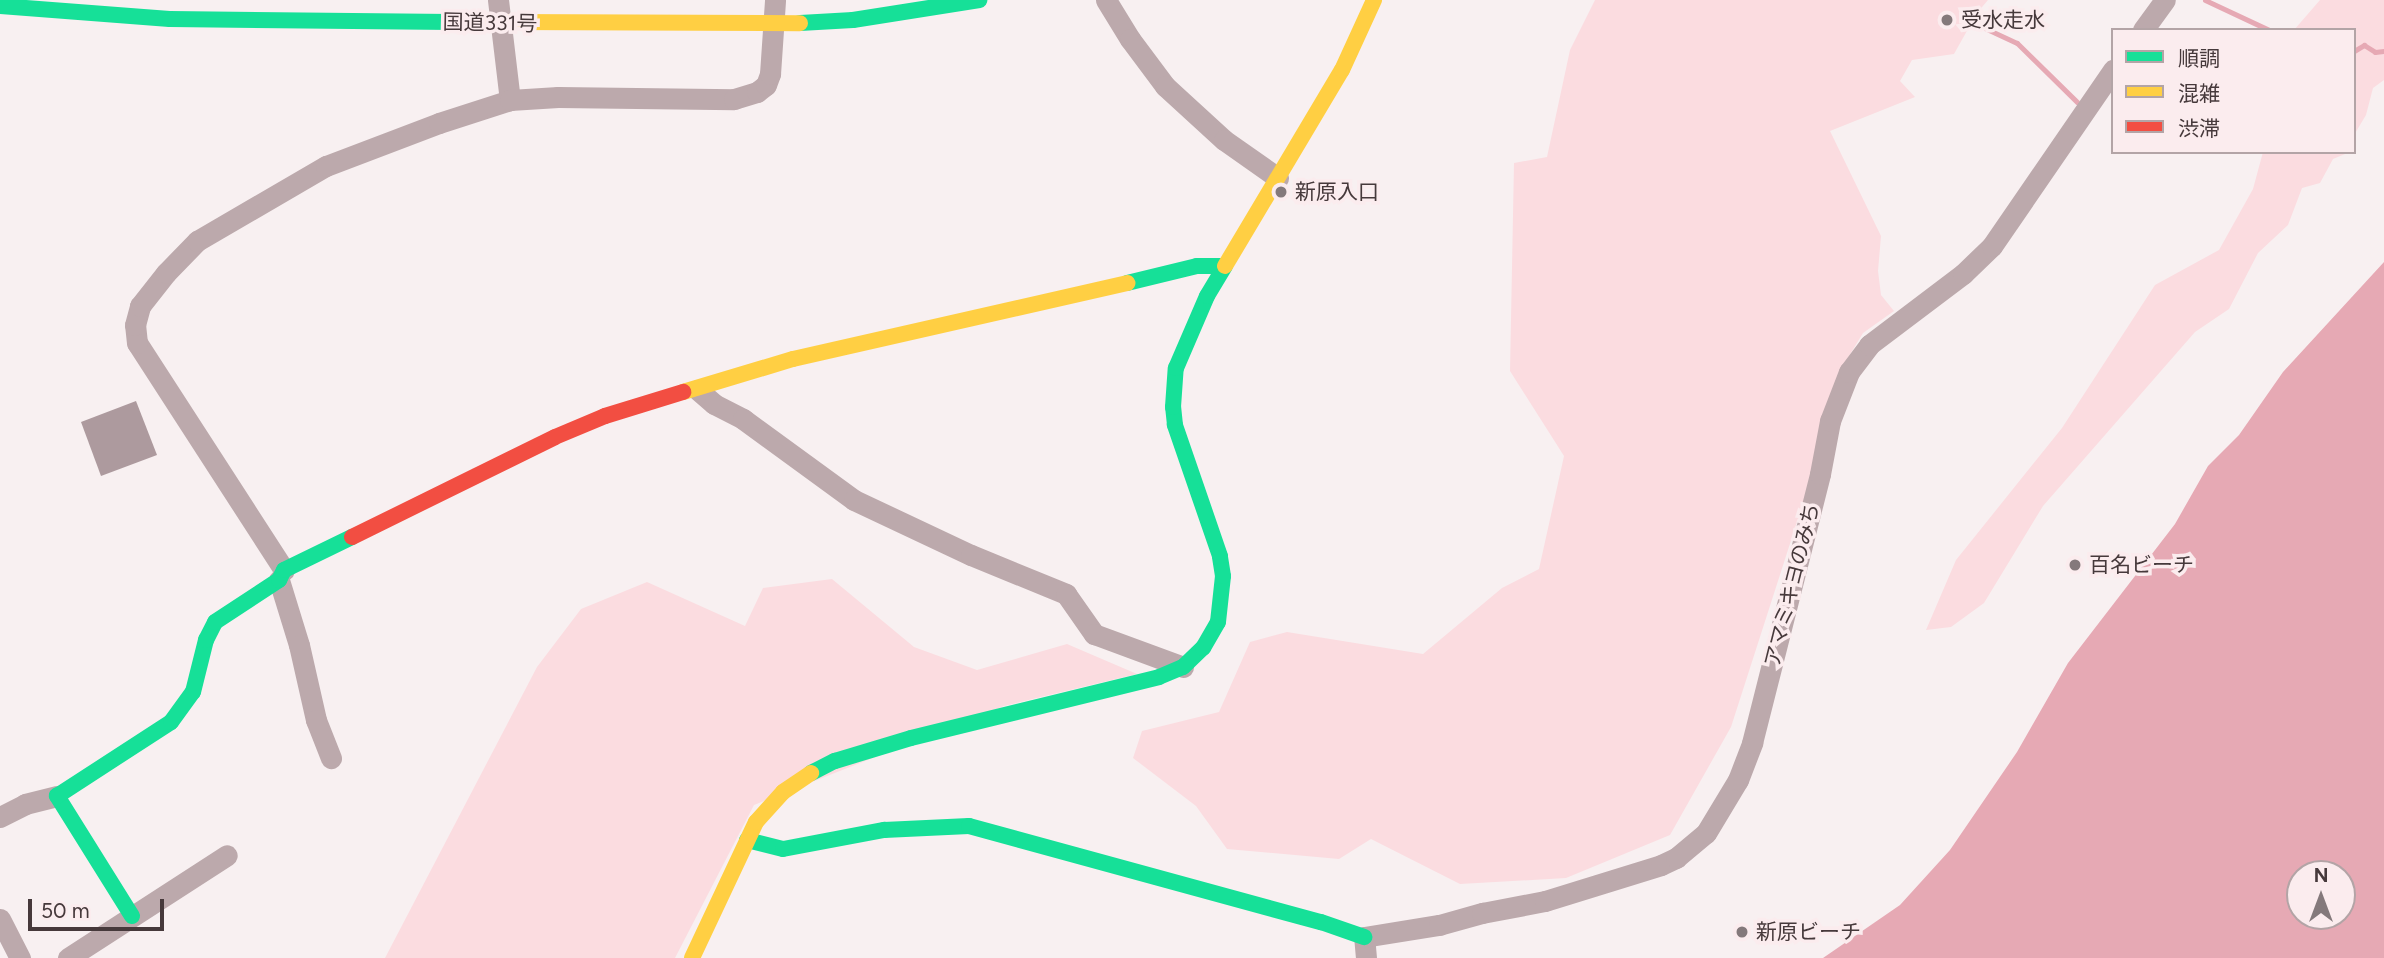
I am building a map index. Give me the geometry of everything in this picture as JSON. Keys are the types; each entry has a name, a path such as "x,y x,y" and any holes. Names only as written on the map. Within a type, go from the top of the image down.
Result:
{"main road":[{"name":"国道331号","path":"0,6 170,19 776,24 875,17 979,0"},
{"path":"692,958 756,822 783,792 804,776 835,761 911,738 1138,683 1183,667 1213,634 1223,607 1224,585 1220,556 1179,443 1172,407 1182,348 1224,266 1342,70 1374,0"},
{"path":"132,916 57,796 171,722 193,692 206,640 215,622 281,575 555,436 605,416 698,390 793,359 992,316 1197,266 1224,266"},
{"path":"747,840 783,849 894,829 969,826 1294,915 1365,948"}],"street":[{"path":"498,0 510,100"},
{"path":"331,758 316,720 281,575 137,344 135,325 140,306 197,241 326,166 439,123 510,100 746,97 766,85 776,24 775,0"},
{"path":"1106,0 1130,39 1165,86 1224,140 1278,178"},
{"path":"2144,28 2165,0"},
{"name":"アマミキヨのみち","path":"1365,948 1482,913 1545,901 1661,865 1676,858 1706,833 1738,780 1752,743 1820,474 1830,421 1849,372 1869,345 1963,274 1992,246 2111,73"},
{"path":"698,390 714,404 743,419 854,500 971,555 1066,594 1094,635 1183,667"},
{"path":"0,817 25,804 57,796"},
{"path":"68,958 227,855"},
{"path":"0,919 20,958"}],"shaded area":[{"path":"1595,0 1988,0 1977,13 1954,54 1912,60 1900,81 1915,97 1830,131 1881,236 1878,271 1881,295 1894,311 1863,333 1843,366 1814,469 1731,727 1670,835 1566,878 1460,884 1371,839 1339,859 1227,849 1196,806 1133,758 1142,731 1219,712 1250,642 1287,632 1423,654 1502,588 1539,569 1564,456 1510,371 1514,163 1547,157 1570,50"},
{"path":"2320,0 2384,0 2384,80 2373,88 2366,115 2356,132 2356,28 2296,28"},
{"path":"2262,154 2345,154 2333,159 2320,183 2302,188 2288,225 2258,253 2229,309 2195,332 2043,506 1984,603 1951,627 1926,630 1956,560 2062,428 2155,285 2219,250 2253,189"},
{"path":"2384,262 2384,958 1823,958 1900,905 1950,850 2017,752 2068,663 2175,524 2208,466 2239,435 2283,372"},
{"path":"832,579 914,647 977,670 1067,644 1137,674 1004,706 754,805 675,958 385,958 537,667 581,609 647,582 745,626 763,588"}],"building":[{"path":"136,401 157,455 101,476 81,422"}],"waterway":[{"path":"2205,0 2265,28"},
{"path":"1976,24 2017,43 2077,102"},
{"path":"2356,50 2364,45 2375,52 2384,51"}],"traffic: fast":[{"path":"800,23 853,20 979,0"},
{"path":"0,6 170,19 476,22"},
{"path":"1127,283 1197,266 1224,266"},
{"path":"811,773 835,761 911,738 1159,677 1183,667 1203,648 1218,622 1223,576 1220,556 1175,425 1173,407 1176,368 1207,296 1225,266"},
{"path":"132,916 57,796 171,722 193,692 206,640 215,622 279,580 284,570 352,537"},
{"path":"747,840 783,849 884,830 969,826 1321,922 1364,937"}],"traffic: slow":[{"path":"1225,266 1342,70 1374,0"},
{"path":"476,22 800,23"},
{"path":"683,392 793,359 1127,283"},
{"path":"692,958 756,822 783,792 811,773"}],"traffic: jam":[{"path":"352,537 555,437 605,416 683,392"}],"place":[{"name":"受水走水","path":"1947,20"},
{"name":"新原入口","path":"1281,192"},
{"name":"百名ビーチ","path":"2075,565"},
{"name":"新原ビーチ","path":"1742,932"}]}
